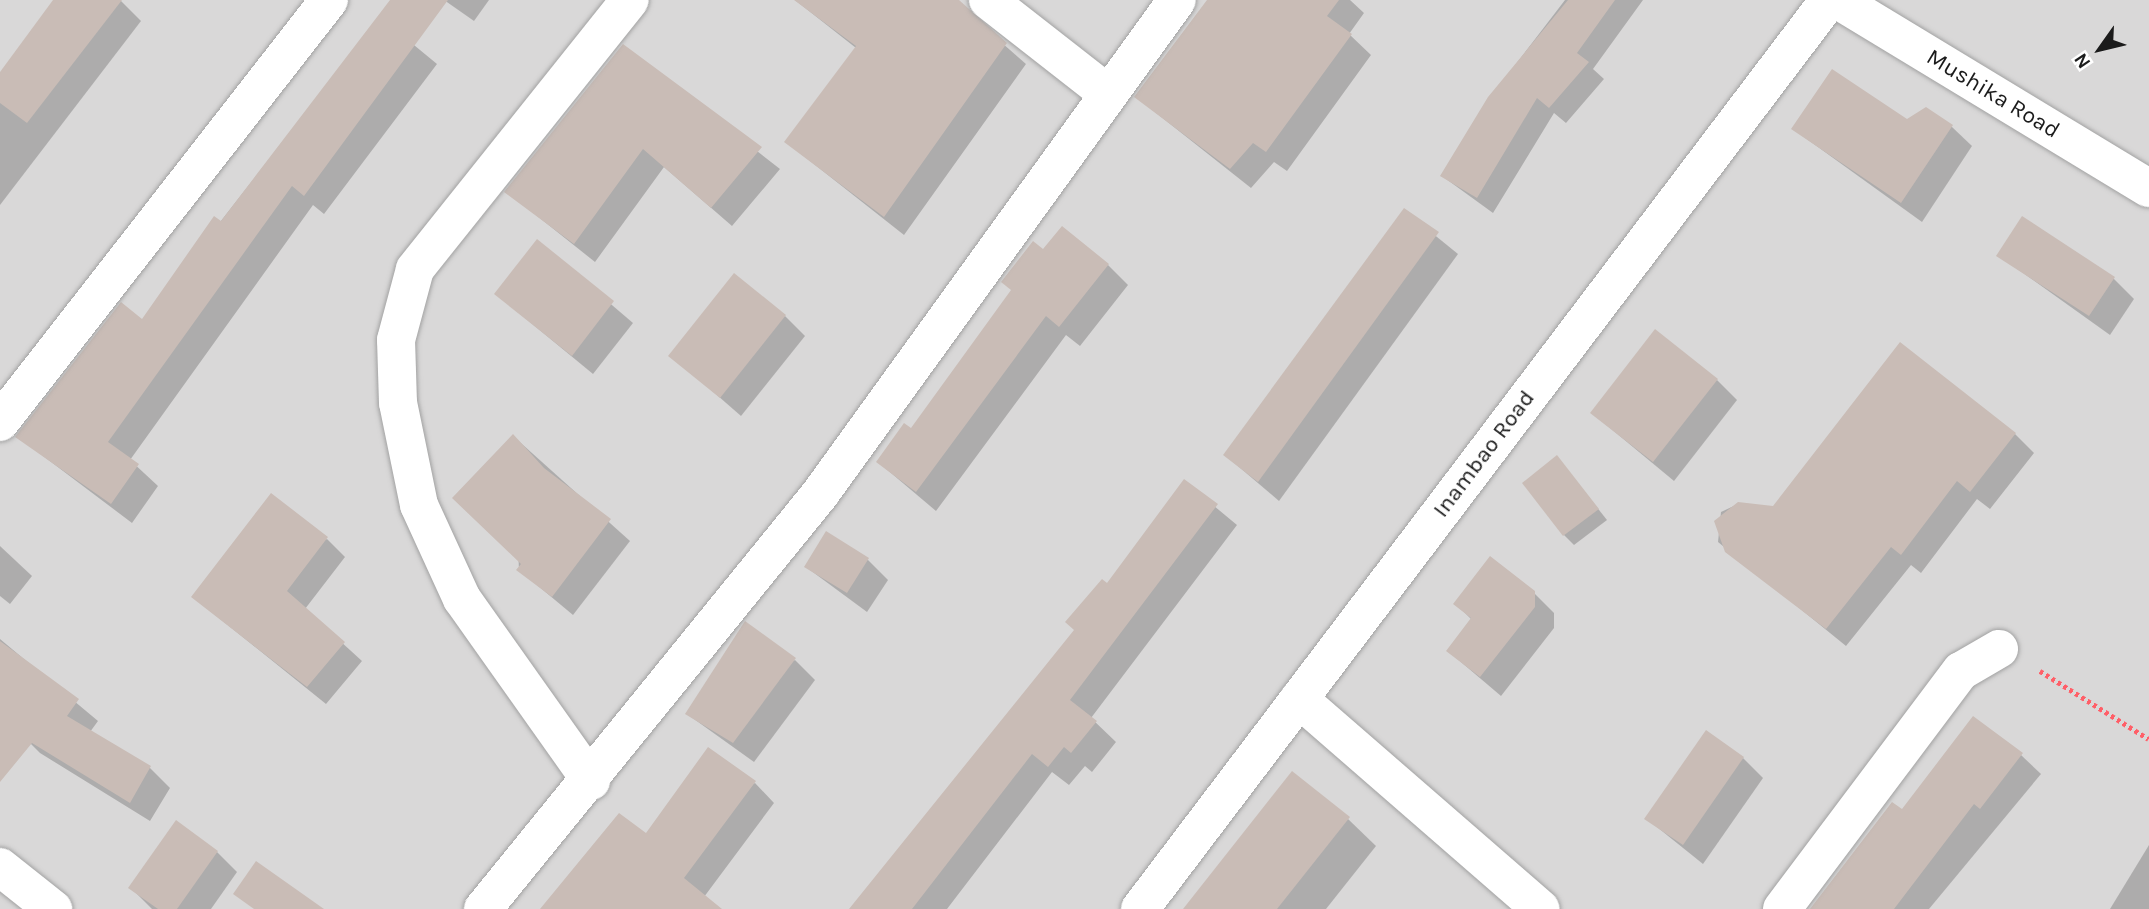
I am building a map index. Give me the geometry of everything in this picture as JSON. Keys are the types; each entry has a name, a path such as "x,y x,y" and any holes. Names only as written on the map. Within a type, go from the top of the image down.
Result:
{"street":[{"path":"0,422 329,0"},
{"path":"591,781 462,599 419,505 398,403 396,340 415,270 630,0"},
{"path":"988,0 1107,93"},
{"path":"483,909 591,781 820,494 1107,93 1177,0"},
{"name":"Inambao Road","path":"1140,909 1829,0"},
{"name":"Mushika Road","path":"1838,0 2149,188"},
{"path":"1782,909 1961,671 1999,649"},
{"path":"1299,699 1541,909"},
{"path":"0,867 53,909"}],"path":[{"path":"1999,649 2149,739"}],"shaded area":[{"path":"0,0 2149,0 2149,909 0,909"}],"building":[{"path":"53,0 122,0 27,123 0,103 0,72"},
{"path":"390,0 448,0 304,196 292,186 108,442 139,464 111,504 15,437 121,302 142,319 214,216 221,221"},
{"path":"794,0 959,0 1007,43 884,217 784,142 856,46"},
{"path":"1207,0 1339,0 1327,16 1352,34 1266,152 1253,143 1230,169 1134,97"},
{"path":"1568,0 1615,0 1577,53 1589,62 1549,108 1537,98 1477,198 1440,176 1488,97"},
{"path":"623,44 762,147 711,208 643,149 574,244 504,192"},
{"path":"1832,69 1907,119 1926,107 1953,125 1901,203 1791,129"},
{"path":"1404,208 1439,232 1258,482 1223,455"},
{"path":"2022,216 2115,277 2089,316 1996,256"},
{"path":"1062,226 1109,264 1059,327 1046,316 916,492 876,462 904,423 911,428 1011,290 1001,282 1033,241 1043,249"},
{"path":"537,239 614,301 572,356 494,294"},
{"path":"734,273 786,315 720,398 668,356"},
{"path":"1655,329 1718,379 1653,462 1590,413"},
{"path":"1900,342 2016,433 1970,492 1957,481 1901,555 1891,547 1826,629 1725,552 1714,521 1738,502 1773,506"},
{"path":"513,434 544,468 611,519 552,597 516,570 521,564 452,498"},
{"path":"1557,455 1599,509 1563,536 1522,483"},
{"path":"1184,479 1218,504 1070,700 1097,721 1071,753 1064,747 1048,767 1032,754 912,909 849,909 1074,630 1065,622 1102,579 1107,583"},
{"path":"271,493 328,537 287,591 345,642 307,687 191,597"},
{"path":"826,531 869,558 847,593 804,567"},
{"path":"1490,556 1535,591 1535,607 1480,677 1446,651 1471,618 1453,604"},
{"path":"745,621 796,658 733,743 685,714"},
{"path":"0,641 79,699 67,716 151,766 130,803 32,743 0,782"},
{"path":"1973,716 2023,753 1980,809 1974,804 1894,909 1810,909 1892,802 1902,809"},
{"path":"1706,730 1744,757 1683,845 1644,819"},
{"path":"708,747 756,781 684,878 722,909 540,909 619,813 646,833"},
{"path":"1292,771 1350,817 1277,909 1183,909"},
{"path":"176,820 218,851 177,909 158,909 128,888"},
{"path":"256,861 324,909 254,909 233,894"}]}
